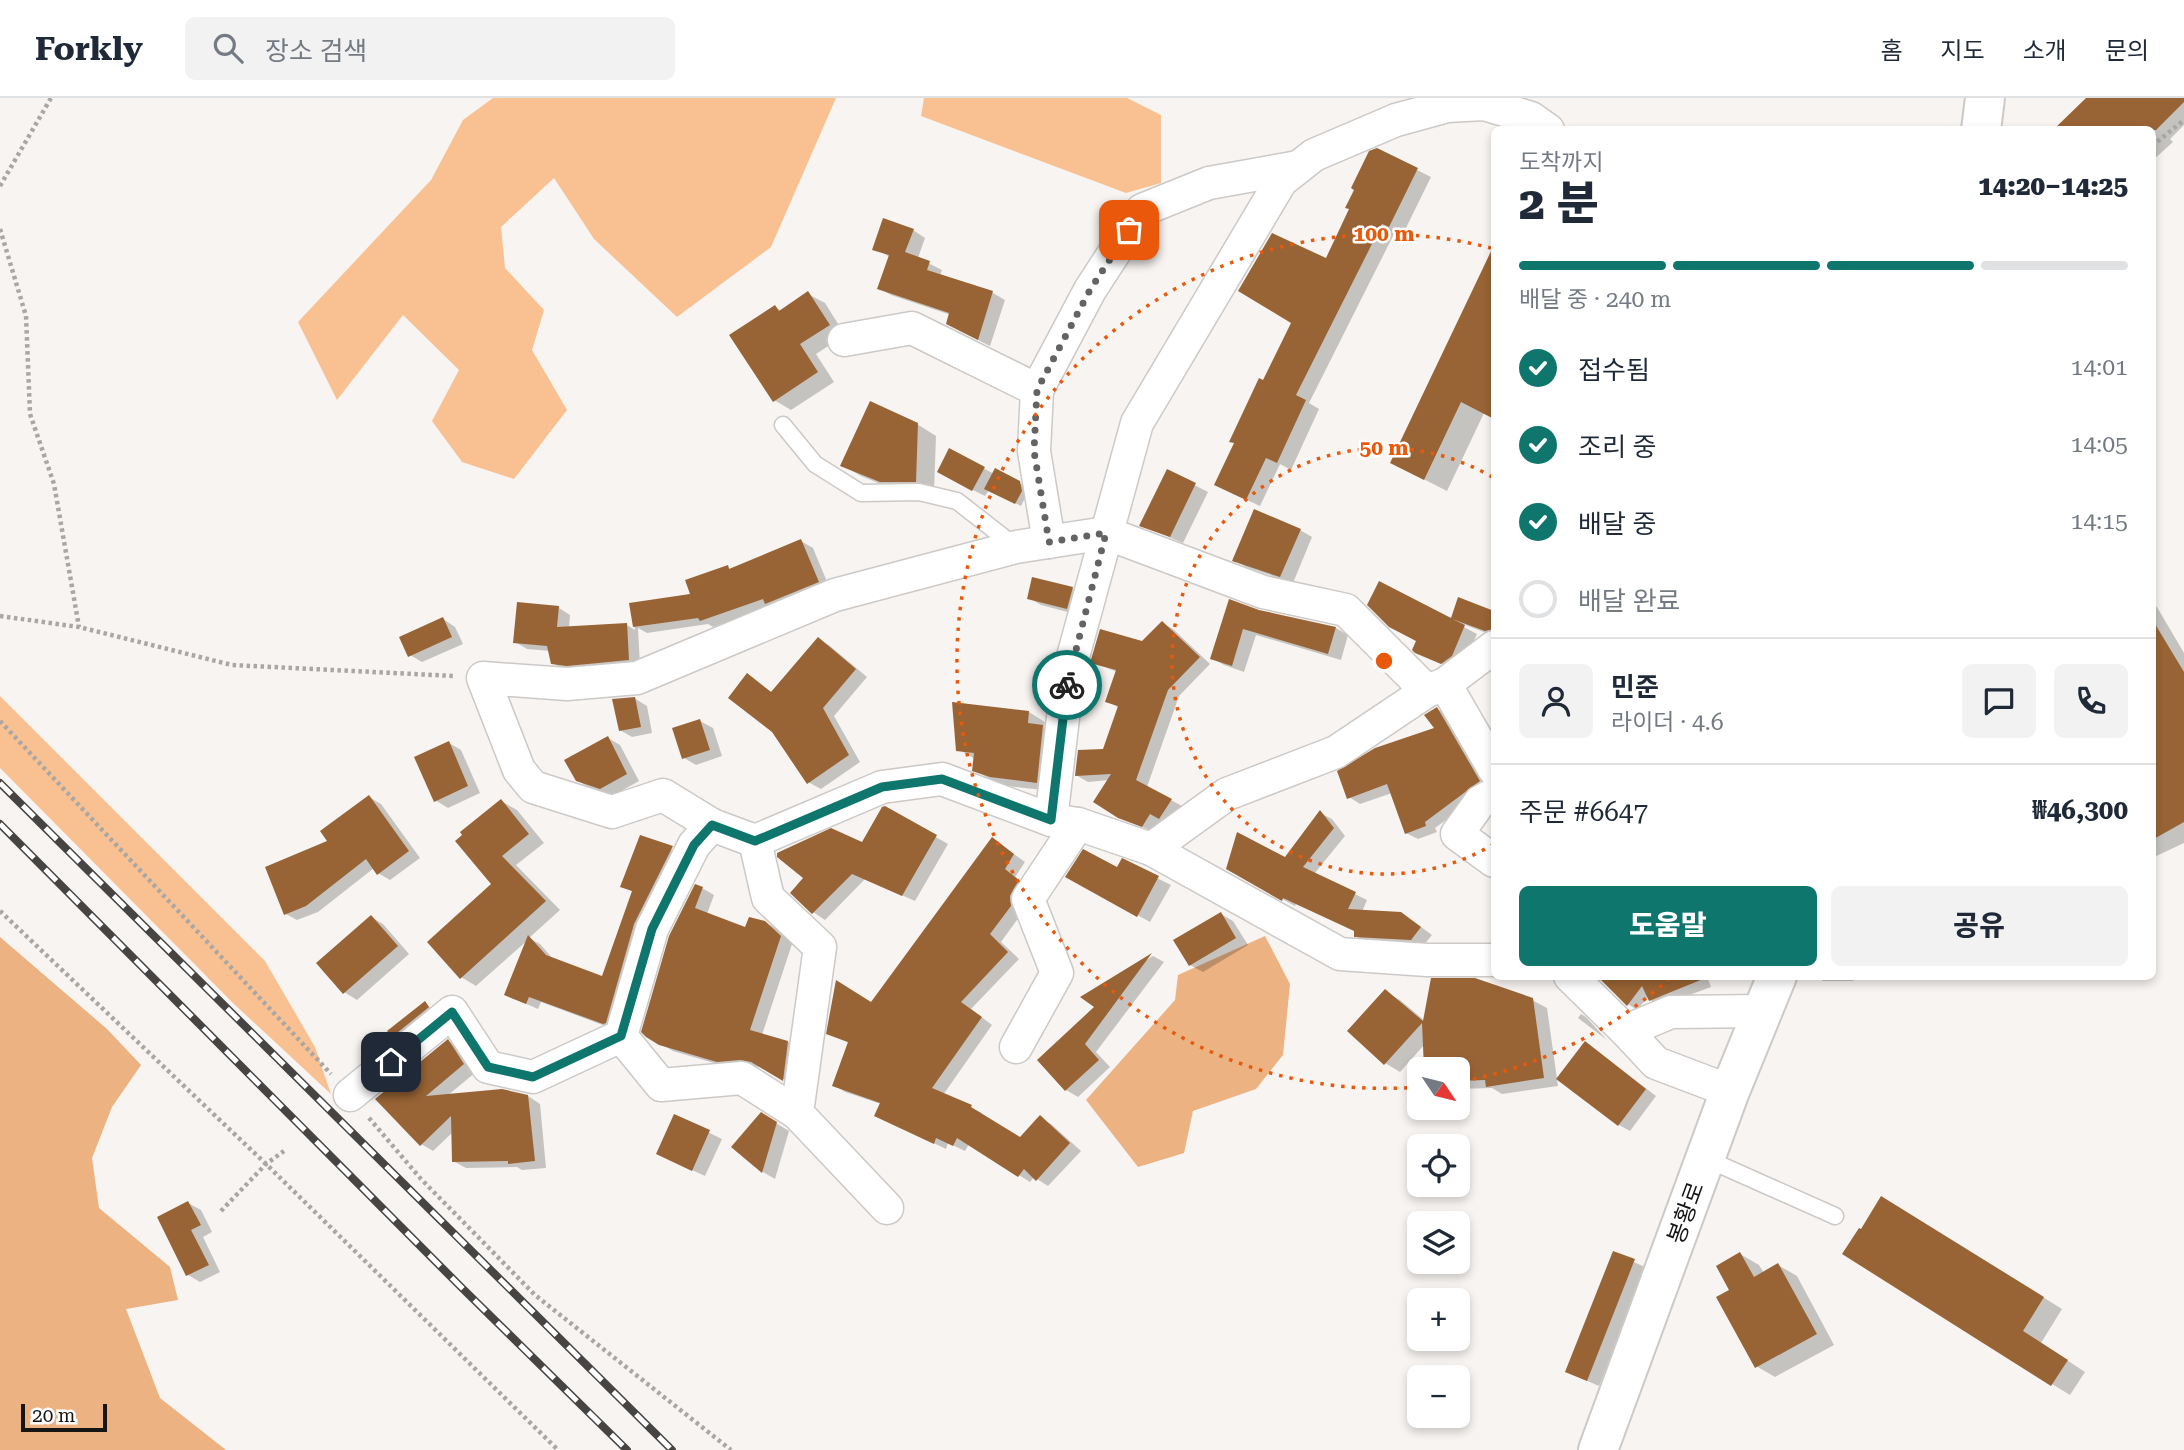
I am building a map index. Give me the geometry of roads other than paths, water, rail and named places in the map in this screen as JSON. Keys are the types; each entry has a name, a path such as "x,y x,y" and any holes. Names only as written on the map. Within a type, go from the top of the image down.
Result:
{"street":[{"path":"1982,126 1985,98"},
{"path":"1016,1047 1057,973 1028,900 1064,822 1068,675 1137,423 1281,181 1314,155 1396,120 1447,106 1484,104 1531,118 1542,126"},
{"path":"1049,542 1034,451 1037,390 1090,290 1142,210 1209,183 1298,167"},
{"path":"844,340 912,328 1037,390"},
{"path":"1491,765 1436,688 1346,610 1263,592 1106,533 1016,547 835,595 638,678 567,684 483,678 519,770 533,787 612,812 663,795 712,825 755,841 882,787 942,779 1151,849 1340,954 1427,960 1491,960"},
{"path":"1151,849 1227,794 1336,752 1491,649"},
{"path":"1491,796 1480,802 1457,834 1491,859"},
{"path":"350,1095 452,1012 488,1067 533,1077 621,1036 652,929 694,845 712,825"},
{"path":"755,841 768,898 820,947 797,1114"},
{"path":"1574,980 1656,1063 1730,1091"},
{"path":"1626,1031 1671,1012 1770,993"},
{"name":"봉황로","path":"1598,1450 1730,1091 1770,993"},
{"path":"621,1036 661,1085 743,1078 797,1114 887,1208"}],"lane":[{"path":"783,425 815,464 861,493 919,492 957,501 1016,547"},
{"path":"1707,1159 1835,1216"}],"railway":[{"path":"0,783 672,1450"},
{"path":"0,824 627,1450"}]}
